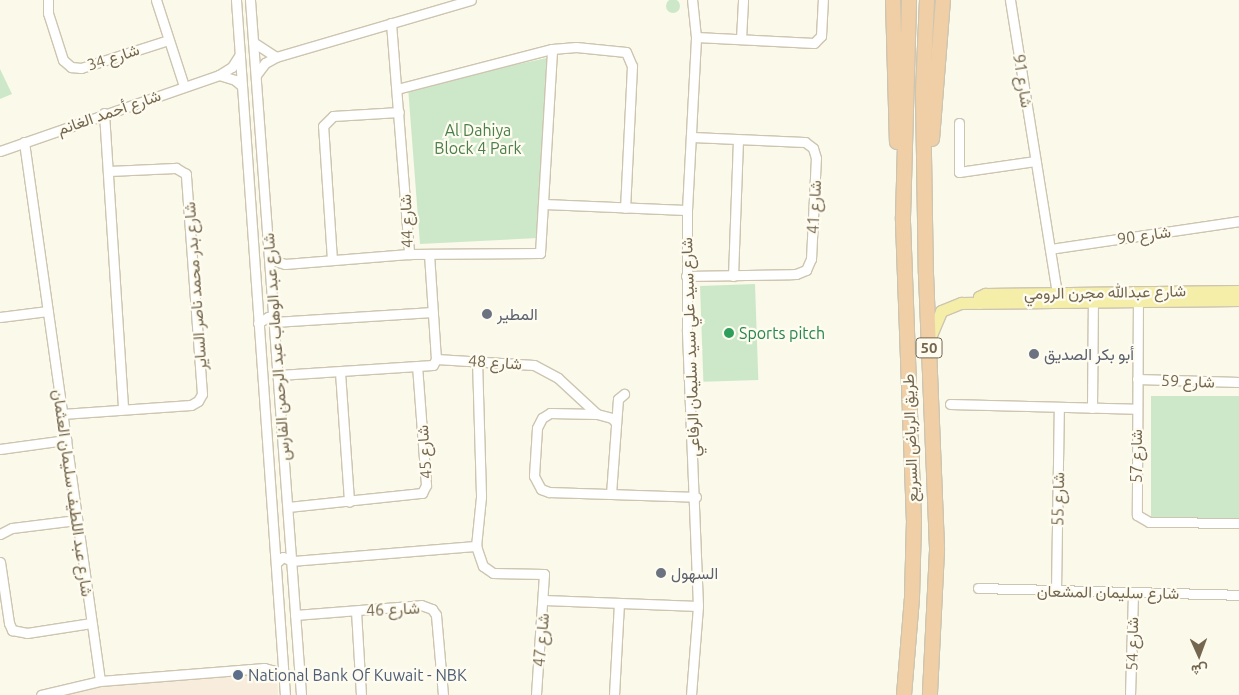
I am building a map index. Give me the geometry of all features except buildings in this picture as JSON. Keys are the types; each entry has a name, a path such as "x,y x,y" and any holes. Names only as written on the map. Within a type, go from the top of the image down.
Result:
{"highway":[{"path":"893,0 897,145 903,217"},
{"name":"طريق الرياض السريع","path":"904,695 912,597 914,522 903,217 910,0"},
{"name":"طريق الرياض السريع","path":"927,0 923,92 930,377 938,550 930,695"},
{"path":"927,204 943,0"}],"main road":[{"name":"شارع عبدالله مجرن الرومي","path":"930,377 931,334 941,311 949,306 979,303 1093,302 1138,296 1239,291"},
{"name":"شارع عبدالله مجرن الرومي","path":"979,303 979,297 985,294 1056,292 1239,300"}],"street":[{"name":"شارع 34","path":"48,0 47,8 63,60 70,67 81,68 168,40"},
{"path":"156,0 184,86"},
{"path":"236,2 245,0 250,2"},
{"path":"256,75 265,63 276,56 471,0"},
{"name":"شارع سيد علي سيد سليمان الرفاعي","path":"691,695 698,606 696,498 686,276 687,210 696,37 692,0"},
{"path":"741,39 743,0"},
{"path":"696,37 817,42 821,36 823,0"},
{"name":"شارع 91","path":"1010,0 1056,292"},
{"name":"شارع عبد الوهاب عبد الرحمن الفارس","path":"236,2 285,695"},
{"name":"شارع عبد الوهاب عبد الرحمن الفارس","path":"250,2 279,375 301,695"},
{"name":"شارع 44","path":"285,264 409,254 391,23"},
{"path":"253,42 276,56"},
{"path":"397,89 552,49 576,47 621,50 629,54 632,66 624,208"},
{"path":"409,254 540,253 552,49"},
{"name":"شارع أحمد الغانم","path":"0,151 104,113 219,75 232,67 240,54"},
{"path":"219,75 227,76 242,86"},
{"path":"332,260 323,126 333,116 398,112"},
{"path":"104,113 124,408"},
{"path":"959,123 959,172 1035,162"},
{"name":"شارع 41","path":"686,276 796,274 809,266 816,158 813,148 805,142 691,137"},
{"path":"733,276 738,140"},
{"name":"شارع عبد اللطيف سليمان العثمان","path":"24,142 100,681"},
{"name":"شارع بدر محمد ناصر الساير","path":"62,414 124,408 191,405 200,399 189,190 186,174 180,169 108,171"},
{"path":"543,204 687,210"},
{"name":"شارع 90","path":"1050,249 1239,221"},
{"path":"269,253 275,261 285,264"},
{"path":"279,375 433,365 436,359 429,254"},
{"path":"271,276 285,264"},
{"name":"شارع 57","path":"1138,296 1136,512 1139,518 1149,522 1239,523"},
{"path":"257,303 264,308 272,300"},
{"path":"1092,408 1093,302"},
{"path":"0,317 48,311"},
{"path":"258,323 268,317 274,322 433,312"},
{"name":"شارع 48","path":"436,359 520,362 548,371 597,414"},
{"path":"477,360 481,497 476,546 483,566 493,573 544,574 544,600"},
{"name":"شارع 45","path":"288,507 414,496 424,490 417,366"},
{"path":"340,372 349,502"},
{"name":"شارع 59","path":"1137,379 1239,382"},
{"path":"611,494 619,396 624,394"},
{"path":"950,404 1136,409"},
{"name":"شارع 55","path":"1056,590 1059,408"},
{"name":"شارع 48","path":"616,423 612,418 597,414 546,414 537,428 534,476 537,485 545,491 696,498"},
{"path":"0,449 66,440"},
{"path":"0,534 12,528 77,520"},
{"path":"274,547 283,551 291,544"},
{"path":"276,563 283,557 292,561 476,546"},
{"path":"0,562 8,623 12,630 27,633 92,623"},
{"name":"شارع سليمان المشعان","path":"978,588 1239,595"},
{"name":"شارع 54","path":"1130,695 1133,592"},
{"name":"شارع 47","path":"536,695 544,600 698,606"},
{"path":"614,695 618,604"},
{"name":"شارع 46","path":"295,615 422,605 432,609 436,615 443,695"},
{"name":"شارع 46","path":"356,610 362,695"},
{"path":"41,695 100,681 264,668 271,665 282,652"},
{"path":"264,668 279,672 284,678"}],"shaded area":[{"path":"270,672 277,674 278,695 57,695 98,686"}],"green space":[{"path":"670,-1 676,-1 680,6 676,13 670,13 666,9 666,3"},
{"name":"Al Dahiya Block 4 Park","path":"547,58 538,238 420,244 408,87"},
{"path":"0,69 12,94 0,99"},
{"name":"Sports pitch","path":"755,284 758,380 703,382 700,286"},
{"path":"1151,396 1239,396 1239,518 1151,518"}],"place":[{"name":"المطير","path":"487,314"},
{"name":"Sports pitch","path":"729,333"},
{"name":"أبو بكر الصديق","path":"1034,354"},
{"name":"السهول","path":"661,573"},
{"name":"National Bank Of Kuwait - NBK","path":"238,675"}]}
